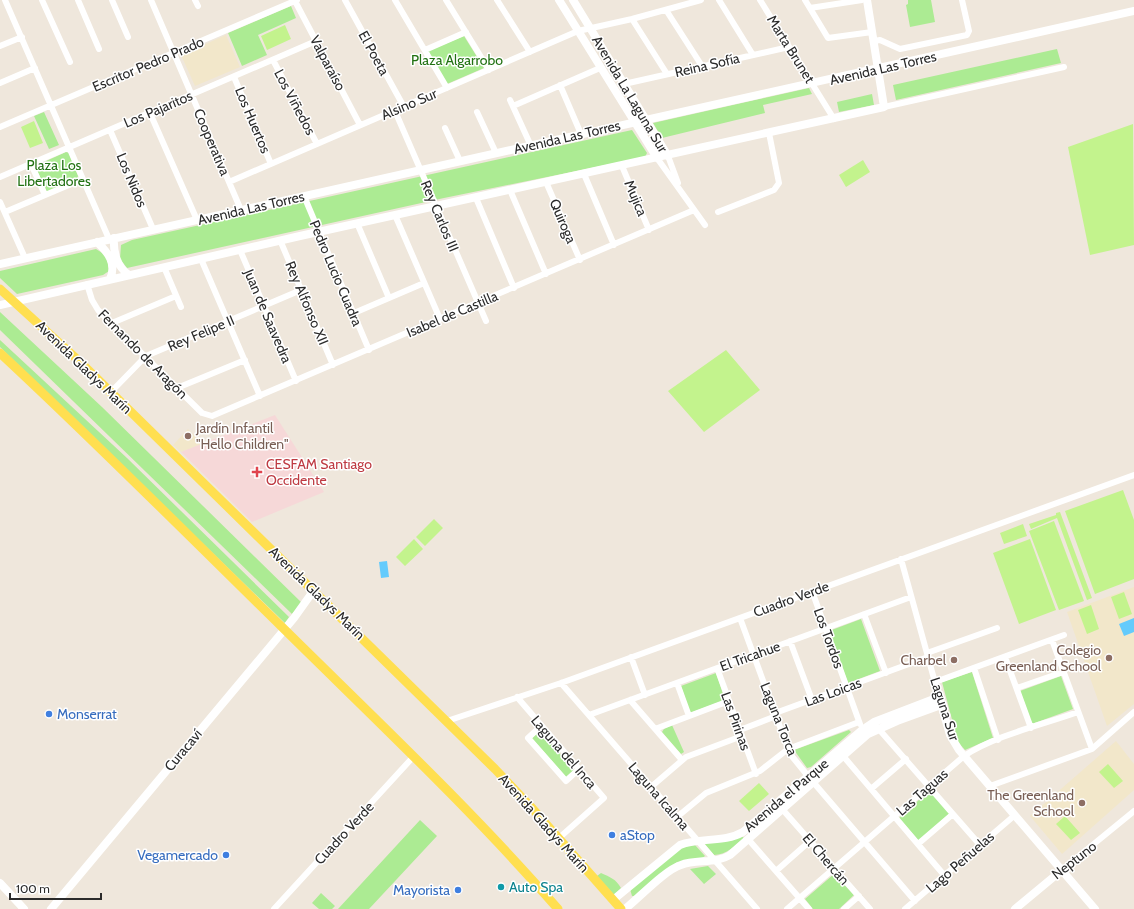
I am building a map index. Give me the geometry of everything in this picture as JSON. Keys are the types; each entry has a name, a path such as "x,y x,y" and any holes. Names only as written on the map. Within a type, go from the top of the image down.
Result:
{"main road":[{"name":"Avenida Gladys Marín","path":"0,288 111,392 447,721 560,838 621,909"},
{"path":"0,353 163,509 414,756 488,831 558,909"}],"street":[{"path":"0,2 6,0 69,148 111,239 115,256 123,270 129,274"},
{"path":"42,0 70,62"},
{"path":"78,0 99,49"},
{"path":"112,0 128,37"},
{"name":"Cooperativa","path":"151,0 241,210"},
{"path":"195,0 198,6"},
{"name":"Escritor Pedro Prado","path":"0,127 296,0"},
{"name":"Valparaíso","path":"296,0 360,126"},
{"name":"El Poeta","path":"345,0 404,107"},
{"path":"395,0 447,88"},
{"path":"446,0 489,70"},
{"path":"497,0 530,52"},
{"name":"Avenida La Laguna Sur","path":"559,0 657,158 705,225"},
{"name":"Avenida La Laguna Sur","path":"572,0 668,156 681,192"},
{"name":"Alsino Sur","path":"229,182 578,31 632,19 701,0"},
{"path":"720,0 753,55"},
{"name":"Marta Brunet","path":"760,0 834,119"},
{"path":"805,0 828,38 872,32"},
{"path":"810,8 862,0"},
{"path":"867,0 884,107"},
{"path":"874,41 880,40 900,49 967,35 969,32 962,0"},
{"path":"666,10 702,66"},
{"name":"Avenida Las Torres","path":"0,264 1134,11"},
{"path":"632,19 667,74"},
{"path":"425,50 466,32"},
{"path":"0,46 22,38"},
{"name":"Los Pajaritos","path":"0,177 316,41"},
{"name":"Reina Sofía","path":"624,84 789,47"},
{"name":"Los Viñedos","path":"274,60 317,144"},
{"path":"0,305 129,274 436,206 477,202 510,190 1064,67"},
{"path":"0,83 35,68"},
{"path":"531,146 512,103 600,68"},
{"name":"Los Huertos","path":"234,77 271,164"},
{"path":"560,85 581,134"},
{"name":"Rey Carlos III","path":"395,111 486,321"},
{"path":"477,112 496,153"},
{"path":"150,113 197,220"},
{"path":"445,128 460,161"},
{"name":"Los Nidos","path":"110,130 153,229"},
{"path":"718,212 774,190 777,187 779,182 769,133"},
{"path":"31,164 45,196"},
{"name":"Mujica","path":"622,166 649,230"},
{"path":"584,174 614,245"},
{"path":"5,212 83,179"},
{"name":"Quiroga","path":"546,182 580,260"},
{"path":"510,190 546,274"},
{"name":"Pedro Lucio Cuadra","path":"304,196 369,350"},
{"path":"0,202 25,258"},
{"path":"477,202 514,288"},
{"name":"Isabel de Castilla","path":"209,416 215,416 694,210"},
{"path":"395,215 440,319"},
{"path":"357,224 389,298"},
{"name":"Rey Alfonso XII","path":"280,240 333,365"},
{"path":"97,242 106,250 111,259 113,271 110,279"},
{"name":"Juan de Saavedra","path":"240,250 296,381"},
{"path":"201,258 260,396"},
{"path":"164,267 181,307"},
{"path":"354,313 424,283"},
{"name":"Fernando de Aragón","path":"88,284 93,304 202,413 209,416"},
{"name":"Rey Felipe II","path":"111,392 146,356 301,290"},
{"path":"112,323 176,296"},
{"path":"177,388 245,360"},
{"name":"Cuadro Verde","path":"447,721 562,683 1134,475"},
{"name":"Laguna Sur","path":"901,559 939,697 953,741 964,756 1095,909"},
{"name":"Curacaví","path":"51,909 307,603 314,590"},
{"name":"Los Tordos","path":"812,592 861,726"},
{"name":"El Tricahue","path":"589,715 911,597"},
{"path":"864,614 886,673"},
{"name":"Laguna Torca","path":"740,618 788,749 808,776 915,901"},
{"name":"Las Loicas","path":"651,787 682,760 741,733 775,714 886,673 997,628"},
{"path":"935,682 1064,635"},
{"path":"1052,640 1092,749"},
{"path":"790,642 812,700"},
{"path":"1005,657 1032,728"},
{"path":"631,658 645,695"},
{"name":"Las Pirinas","path":"717,668 756,774"},
{"path":"974,668 998,740"},
{"path":"1017,688 1063,672"},
{"name":"Laguna Icalma","path":"562,683 756,909"},
{"path":"676,683 689,716"},
{"name":"Laguna del Inca","path":"517,697 578,770 604,798 560,838"},
{"name":"Avenida el Parque","path":"625,909 674,868 685,863 727,857 844,757 876,725 939,697"},
{"path":"630,700 682,760"},
{"path":"655,729 729,701"},
{"name":"Avenida el Parque","path":"613,900 676,847 697,840 730,836 740,833 808,776 861,726 876,725 942,705"},
{"name":"Las Taguas","path":"787,909 974,749 1078,712"},
{"path":"990,786 1092,749 1134,712"},
{"path":"876,725 980,845"},
{"path":"541,726 528,738 566,781 578,770"},
{"path":"677,817 710,791 756,774 788,749 861,726"},
{"name":"Cuadro Verde","path":"274,909 414,756"},
{"path":"844,757 944,875"},
{"path":"871,789 906,759"},
{"name":"El Chercán","path":"783,810 870,909"},
{"name":"Neptuno","path":"1015,909 1134,811"},
{"path":"918,844 953,814"},
{"name":"Lago Peñuelas","path":"905,909 1015,815"},
{"path":"748,839 809,909"},
{"path":"776,871 810,841"},
{"path":"0,883 24,909"},
{"path":"844,909 859,896"}],"shaded area":[{"path":"226,35 240,67 195,86 181,55"},
{"name":"CESFAM Santiago Occidente","path":"275,415 324,492 252,522 181,452"},
{"name":"Jardín Infantil \"Hello Children\"","path":"188,429 203,444 181,452 173,445"},
{"name":"Colegio Greenland School","path":"1134,587 1134,704 1107,726 1067,612"},
{"name":"The Greenland School","path":"1116,741 1134,764 1134,790 1062,854 1030,816"}],"green space":[{"path":"908,0 931,0 935,22 910,27 906,5 908,4"},
{"path":"291,6 296,18 258,35 267,55 242,66 228,33"},
{"path":"285,25 291,39 267,50 261,36"},
{"name":"Plaza Algarrobo","path":"464,36 484,68 447,84 428,51"},
{"path":"1057,49 1061,63 896,100 893,85"},
{"path":"809,88 812,94 763,105 765,113 662,138 653,123"},
{"path":"872,94 874,105 839,112 837,102"},
{"path":"44,112 59,145 49,149 34,116"},
{"path":"34,121 43,143 30,148 21,127"},
{"path":"1133,124 1134,245 1090,255 1068,147"},
{"path":"632,130 647,153 645,157 444,198 127,268 120,259 121,245 132,240"},
{"name":"Plaza Los Libertadores","path":"66,152 69,153 78,176 77,179 47,192 35,166"},
{"path":"863,160 870,172 846,187 839,175"},
{"path":"96,249 107,256 109,271 103,275 17,294 0,278 0,271"},
{"path":"0,312 102,407 302,603 292,614 0,330"},
{"path":"0,340 127,458 289,617 285,623 0,347"},
{"path":"726,350 760,390 704,432 668,391"},
{"path":"1123,490 1134,520 1134,579 1095,594 1065,511"},
{"path":"1060,512 1092,598 1087,600 1057,518 1031,529 1029,524 1056,515 1056,513"},
{"path":"434,519 443,528 425,546 416,537"},
{"path":"1054,521 1084,601 1059,610 1029,531"},
{"path":"1023,524 1027,536 1004,544 1000,533"},
{"path":"414,539 423,549 405,566 396,557"},
{"path":"1030,539 1056,610 1019,624 993,553"},
{"path":"1124,592 1132,614 1119,619 1111,597"},
{"path":"1091,605 1099,629 1087,634 1078,610"},
{"path":"861,619 880,671 848,683 829,631"},
{"path":"972,672 993,738 965,750 958,742 942,682"},
{"path":"716,673 725,700 690,713 681,686"},
{"path":"1061,676 1073,709 1032,724 1020,691"},
{"path":"672,725 684,752 681,754 662,732 664,729"},
{"path":"849,730 851,732 811,767 807,768 794,750"},
{"path":"540,731 574,770 566,777 532,738"},
{"path":"1108,764 1123,781 1114,788 1099,772"},
{"path":"759,783 769,794 749,811 739,801"},
{"path":"930,790 950,813 919,841 899,818"},
{"path":"1065,816 1080,833 1071,840 1056,824"},
{"path":"420,820 437,836 369,909 338,909"},
{"path":"741,836 744,838 730,850 718,855 714,855 704,843"},
{"path":"695,845 705,856 701,859 677,862 636,896 632,896 630,889 682,847"},
{"path":"708,866 716,874 704,884 690,869"},
{"path":"601,873 615,880 621,888 614,895 597,876"},
{"path":"834,874 854,895 839,909 813,909 805,899"},
{"path":"321,893 335,906 332,909 319,909 312,903"}],"water":[{"path":"387,561 389,577 381,578 379,562"},
{"path":"1134,618 1134,632 1124,636 1119,624"}],"place":[{"name":"Jardín Infantil \"Hello Children\"","path":"188,436"},
{"name":"CESFAM Santiago Occidente","path":"257,472"},
{"name":"Colegio Greenland School","path":"1109,658"},
{"name":"Charbel","path":"954,660"},
{"name":"Monserrat","path":"49,714"},
{"name":"The Greenland School","path":"1082,803"},
{"name":"aStop","path":"612,835"},
{"name":"Vegamercado","path":"226,855"},
{"name":"Auto Spa","path":"501,887"},
{"name":"Mayorista","path":"458,890"}]}
